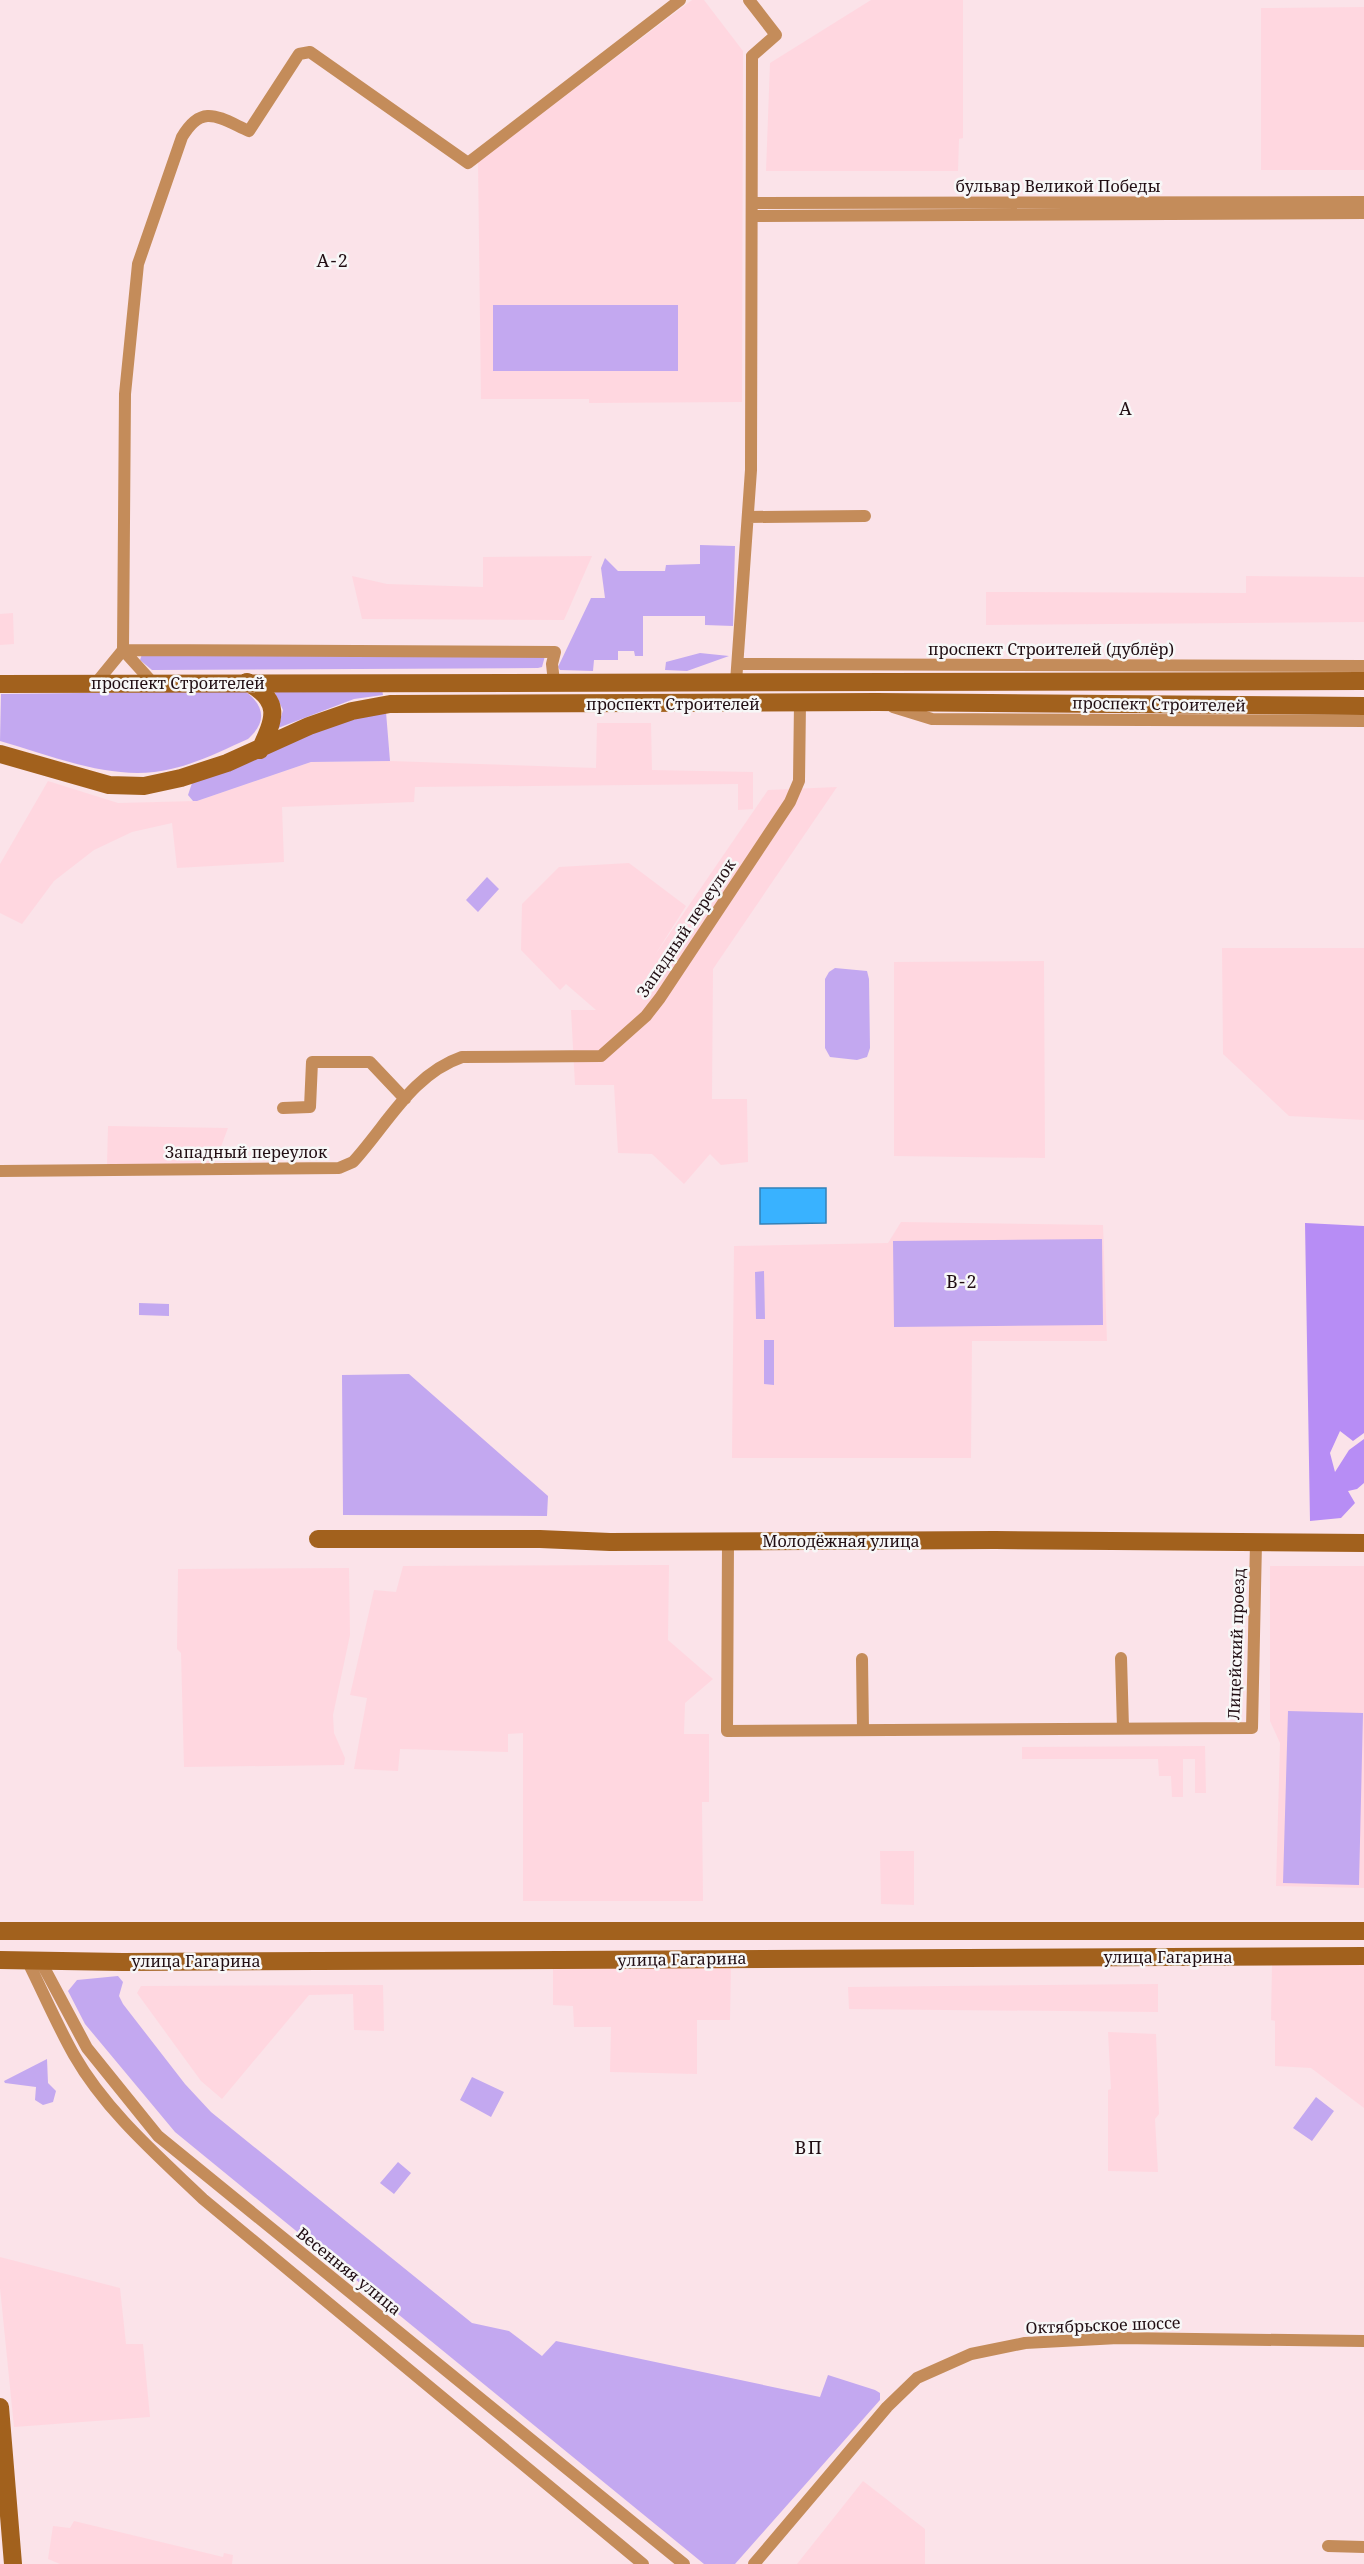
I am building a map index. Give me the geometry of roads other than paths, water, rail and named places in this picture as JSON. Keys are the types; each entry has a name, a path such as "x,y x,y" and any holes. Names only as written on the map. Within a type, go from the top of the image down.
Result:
{"street":[{"path":"96,683 123,651 125,394 138,264 182,137 191,121 203,115 213,115 249,131 299,54 310,52 468,163 680,0"},
{"path":"737,673 748,517 753,378 752,56 776,35 749,0"},
{"name":"бульвар Великой Победы","path":"752,210 1364,202"},
{"name":"бульвар Великой Победы","path":"752,210 1364,213"},
{"path":"748,517 865,516"},
{"path":"123,651 555,652 552,664 554,682"},
{"path":"123,651 152,682"},
{"name":"проспект Строителей (дублёр)","path":"737,673 1364,666"},
{"name":"проспект Строителей","path":"0,684 554,682 737,673 1364,681"},
{"path":"247,682 266,692 273,708 270,729 260,750"},
{"path":"877,702 932,718 1364,721"},
{"name":"проспект Строителей","path":"0,754 109,785 144,786 181,778 260,750 309,726 352,711 390,704 877,702 1364,706"},
{"name":"Западный переулок","path":"0,1171 339,1168 353,1162 418,1083 441,1064 462,1057 601,1056 646,1016 790,802 800,781 800,703"},
{"path":"283,1108 309,1107 312,1062 370,1062 405,1099"},
{"name":"Молодёжная улица","path":"318,1539 1364,1543"},
{"name":"Лицейский проезд","path":"728,1542 727,1731 1252,1728 1256,1544"},
{"path":"1121,1658 1123,1728"},
{"path":"862,1659 862,1730"},
{"path":"6,1931 74,2056 92,2082 144,2145 202,2199 643,2564"},
{"name":"улица Гагарина","path":"6,1931 1364,1931"},
{"path":"20,1960 40,1932"},
{"name":"улица Гагарина","path":"20,1960 1364,1956"},
{"name":"Весенняя улица","path":"20,1960 158,2136 684,2564"},
{"name":"Октябрьское шоссе","path":"754,2564 851,2447 911,2383 917,2378 971,2354 1025,2343 1118,2338 1364,2341"},
{"path":"0,2407 13,2564"},
{"path":"1328,2546 1364,2547"}],"water":[{"path":"760,1188 826,1188 826,1223 760,1224"}],"district":[{"name":"А-2","path":"333,261"},
{"name":"А","path":"1126,409"},
{"name":"В-2","path":"962,1282"},
{"name":"ВП","path":"809,2148"}]}
